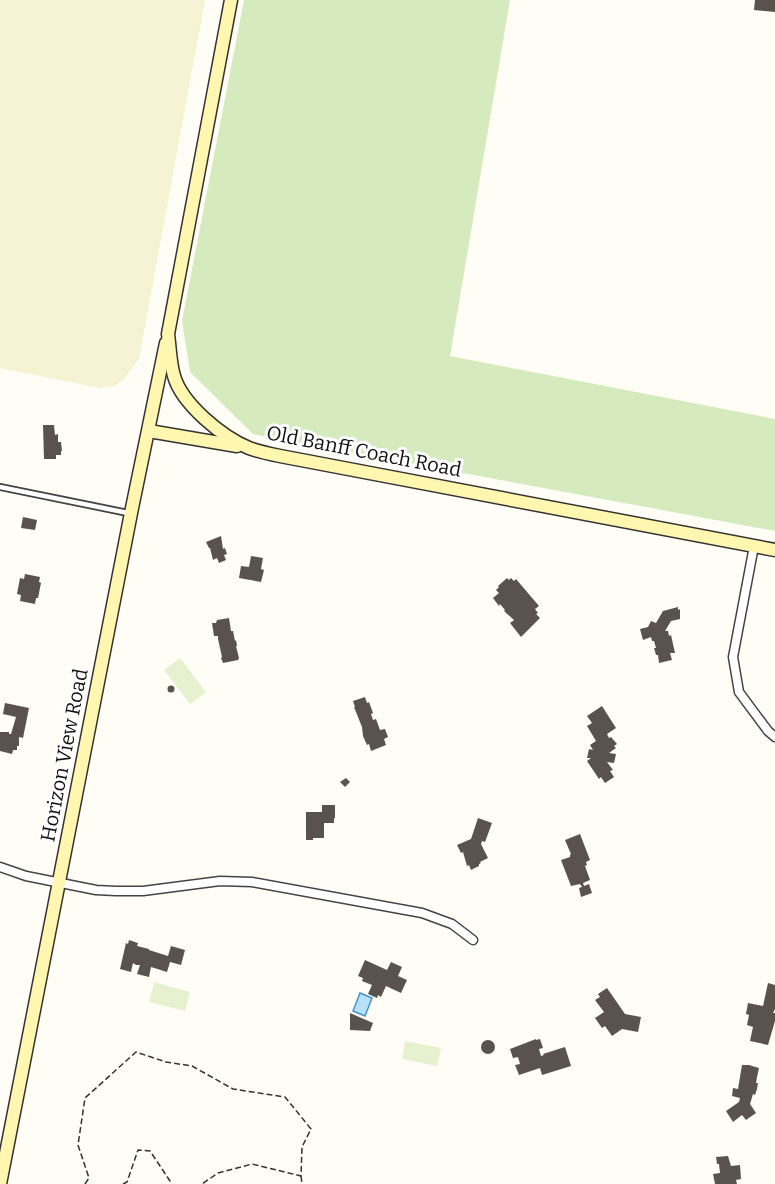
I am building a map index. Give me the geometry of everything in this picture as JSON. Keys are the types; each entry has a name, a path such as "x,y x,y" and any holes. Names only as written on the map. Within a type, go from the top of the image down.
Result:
{"main road":[{"name":"Old Banff Coach Road","path":"231,0 168,334 174,377 183,394 199,414 223,434 250,448 280,456 775,550"},
{"name":"Horizon View Road","path":"0,1184 5,1134 60,883 168,334"},
{"path":"149,431 250,448"}],"street":[{"path":"754,546 734,657 739,692 775,737"},
{"path":"0,867 26,876 96,890 143,891 220,881 252,882 422,913 452,924 473,940"}],"lane":[{"path":"0,487 131,513"}],"path":[{"path":"85,1184 89,1178 78,1145 85,1098 136,1052 166,1062 192,1066 233,1089 285,1097 311,1129 302,1147 302,1184"},
{"path":"123,1184 127,1182 138,1150 150,1151 172,1184"},
{"path":"202,1184 218,1173 252,1164 301,1176"}],"shaded area":[{"path":"0,0 205,0 139,359 124,379 114,386 100,388 0,368"}],"green space":[{"path":"244,0 510,0 450,356 775,419 775,531 253,434 190,372 182,321"},
{"path":"180,658 206,692 190,704 164,670"},
{"path":"154,982 190,992 185,1011 149,1002"},
{"path":"405,1041 441,1048 437,1066 402,1059"}],"water":[{"path":"360,993 372,998 365,1016 353,1011"}],"building":[{"path":"755,0 775,0 775,12 754,10"},
{"path":"43,425 54,425 55,435 58,434 58,442 61,442 62,451 61,455 56,455 56,459 44,459"},
{"path":"23,517 37,520 35,530 21,528"},
{"path":"221,536 223,549 225,548 227,554 224,555 226,560 219,563 217,558 213,560 206,542"},
{"path":"251,556 263,558 261,569 264,570 261,582 239,578 241,566 249,567"},
{"path":"25,574 40,577 39,582 41,583 35,604 20,601 21,595 17,594 20,578 24,579"},
{"path":"507,578 514,581 516,579 539,606 535,609 540,618 521,637 510,623 514,620 493,598 499,593 496,590 498,586"},
{"path":"678,607 680,619 671,621 665,631 668,631 669,636 671,635 675,653 670,653 672,660 659,663 654,641 651,637 643,640 640,629 648,627 651,621 656,623 663,611"},
{"path":"229,618 239,658 223,663 218,636 214,636 212,623"},
{"path":"171,685 175,689 171,693 167,689"},
{"path":"365,697 373,713 371,714 373,720 376,719 380,730 385,729 388,737 384,739 386,745 371,751 363,736 353,701"},
{"path":"5,703 29,708 23,738 19,737 19,746 17,750 13,750 12,754 0,751 0,732 11,734 16,717 3,714"},
{"path":"602,706 616,728 607,734 617,744 614,746 616,748 609,753 616,754 614,763 607,762 613,770 610,771 614,777 605,783 601,777 599,779 587,761 591,758 587,758 589,749 593,750 590,745 596,741 587,726 592,723 587,716"},
{"path":"346,778 350,782 345,787 340,782"},
{"path":"322,805 335,805 334,823 324,823 324,838 306,840 306,812 322,812"},
{"path":"478,818 492,823 485,842 482,841 481,844 488,858 471,870 469,865 467,866 463,852 461,853 457,845 471,839"},
{"path":"580,834 590,860 585,866 590,880 583,883 584,886 589,884 592,893 581,897 579,888 582,887 580,884 571,886 561,860 570,857 571,854 565,840"},
{"path":"129,940 138,943 137,946 168,956 171,946 185,950 181,965 170,962 167,972 151,967 149,977 137,974 140,965 133,963 131,972 120,969 126,943 128,944"},
{"path":"365,960 387,970 391,962 402,967 398,976 407,980 401,993 386,986 381,997 378,995 377,998 368,994 372,985 362,981 363,978 358,976"},
{"path":"768,983 775,985 773,1013 775,1013 775,1021 768,1045 750,1041 753,1027 747,1025 749,1015 746,1014 748,1003 763,1006"},
{"path":"607,988 625,1014 641,1017 638,1032 622,1029 612,1036 605,1026 602,1028 595,1018 604,1012 595,1000 600,997 598,994"},
{"path":"350,1013 373,1023 370,1031 350,1030"},
{"path":"540,1039 543,1048 539,1049 541,1056 565,1047 571,1066 542,1075 540,1068 519,1075 515,1065 520,1064 518,1057 513,1058 510,1049"},
{"path":"485,1040 491,1040 495,1047 491,1054 485,1054 481,1050 481,1044"},
{"path":"742,1065 759,1068 757,1089 750,1104 756,1113 746,1120 742,1115 733,1122 726,1111 739,1102 740,1098 732,1096 733,1088 738,1089"},
{"path":"728,1156 731,1166 740,1165 741,1179 736,1180 737,1184 715,1184 713,1174 720,1173 716,1157"}]}
